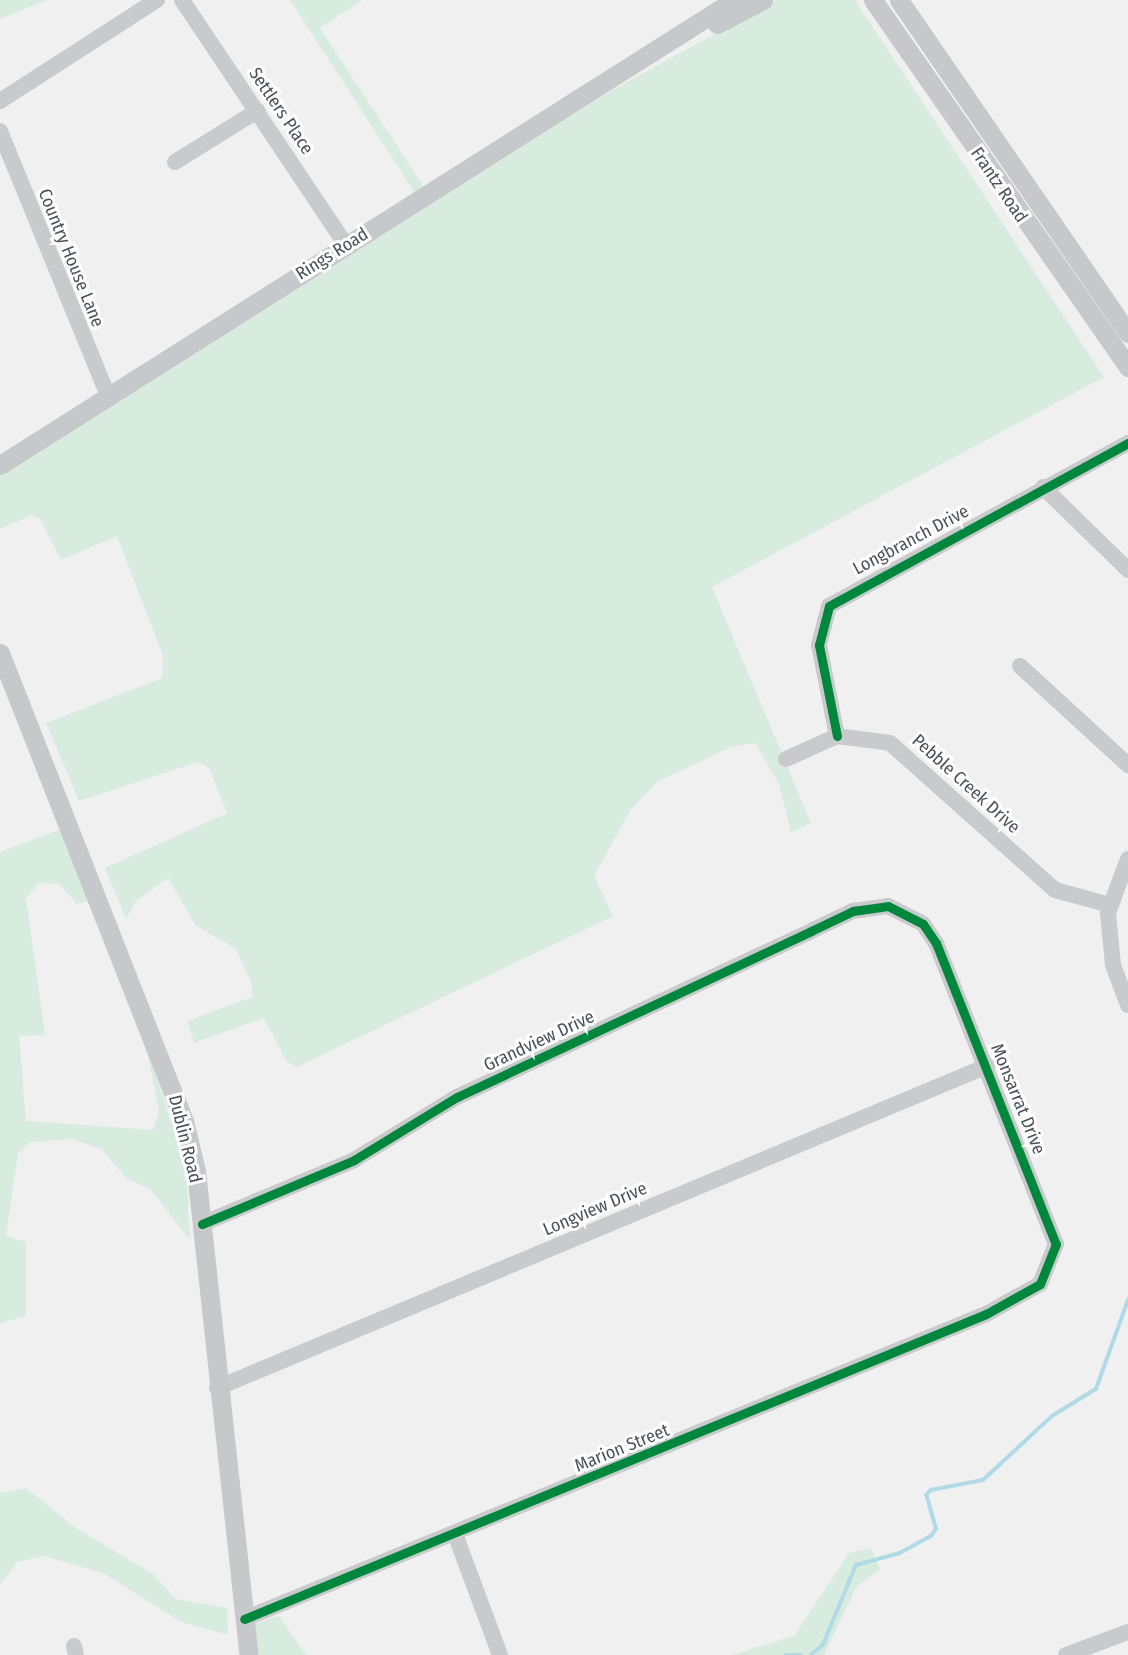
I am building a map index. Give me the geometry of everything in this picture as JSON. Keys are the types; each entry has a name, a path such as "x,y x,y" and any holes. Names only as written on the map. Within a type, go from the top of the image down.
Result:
{"main road":[{"name":"Rings Road","path":"0,465 346,245 668,47 734,0"},
{"name":"Rings Road","path":"668,47 762,0"},
{"name":"Frantz Road","path":"873,0 1103,336 1128,367"},
{"name":"Frantz Road","path":"899,0 1128,333"},
{"path":"1103,336 1128,355"},
{"name":"Dublin Road","path":"0,653 166,1068 196,1171 217,1388 249,1655"}],"street":[{"path":"0,101 157,0"},
{"name":"Settlers Place","path":"182,0 346,245"},
{"path":"175,162 257,111"},
{"name":"Country House Lane","path":"0,131 109,398"},
{"name":"Longbranch Drive","path":"837,736 819,645 829,606 1128,443"},
{"path":"1043,488 1128,570"},
{"path":"1020,666 1128,765"},
{"path":"786,759 837,736"},
{"name":"Pebble Creek Drive","path":"837,736 890,743 1055,890 1110,905"},
{"path":"1128,859 1110,905 1113,965 1128,1005"},
{"name":"Grandview Drive","path":"201,1224 354,1160 457,1097 853,911 896,908"},
{"name":"Monsarrat Drive","path":"896,908 923,924 936,943 1056,1244 1040,1284 1009,1303"},
{"name":"Longview Drive","path":"217,1388 987,1066"},
{"name":"Marion Street","path":"244,1619 1009,1303"},
{"path":"455,1534 500,1655"},
{"path":"1066,1655 1128,1632"}],"green space":[{"path":"0,0 47,0 0,19"},
{"path":"290,0 362,0 320,28 424,187 415,193"},
{"path":"777,0 855,0 1104,377 712,587 811,823 791,833 779,784 755,743 731,747 657,782 631,809 594,876 613,916 297,1067 286,1061 264,1018 194,1043 187,1021 252,997 252,984 235,948 196,926 168,878 136,901 126,919 105,868 227,813 209,768 198,762 79,801 46,723 162,678 163,656 117,536 61,560 40,519 32,515 0,529 0,473 605,94"},
{"path":"64,828 92,900 77,904 59,884 39,883 26,898 45,1035 19,1036 26,1121 153,1130 159,1111 146,1045 186,1167 190,1240 150,1189 127,1179 101,1149 71,1139 31,1142 18,1153 6,1236 26,1242 26,1316 0,1323 0,852"},
{"path":"26,1488 76,1528 153,1574 176,1599 227,1608 228,1635 181,1622 103,1573 43,1556 17,1562 0,1585 0,1493"},
{"path":"871,1548 880,1569 857,1586 824,1655 732,1655 794,1636 849,1553"},
{"path":"279,1616 306,1655 258,1655 254,1624"}],"waterway":[{"path":"811,1655 823,1645 856,1565 900,1553 931,1536 936,1529 926,1495 931,1490 983,1480 1052,1416 1096,1389 1128,1300"},
{"path":"786,1655 801,1655"}],"cycle path":[{"path":"837,736 819,645 829,606 1128,443"},
{"path":"202,1224 354,1160 457,1097 853,911 888,906 923,924 936,943 1056,1244 1040,1284 986,1314 244,1619"}]}
